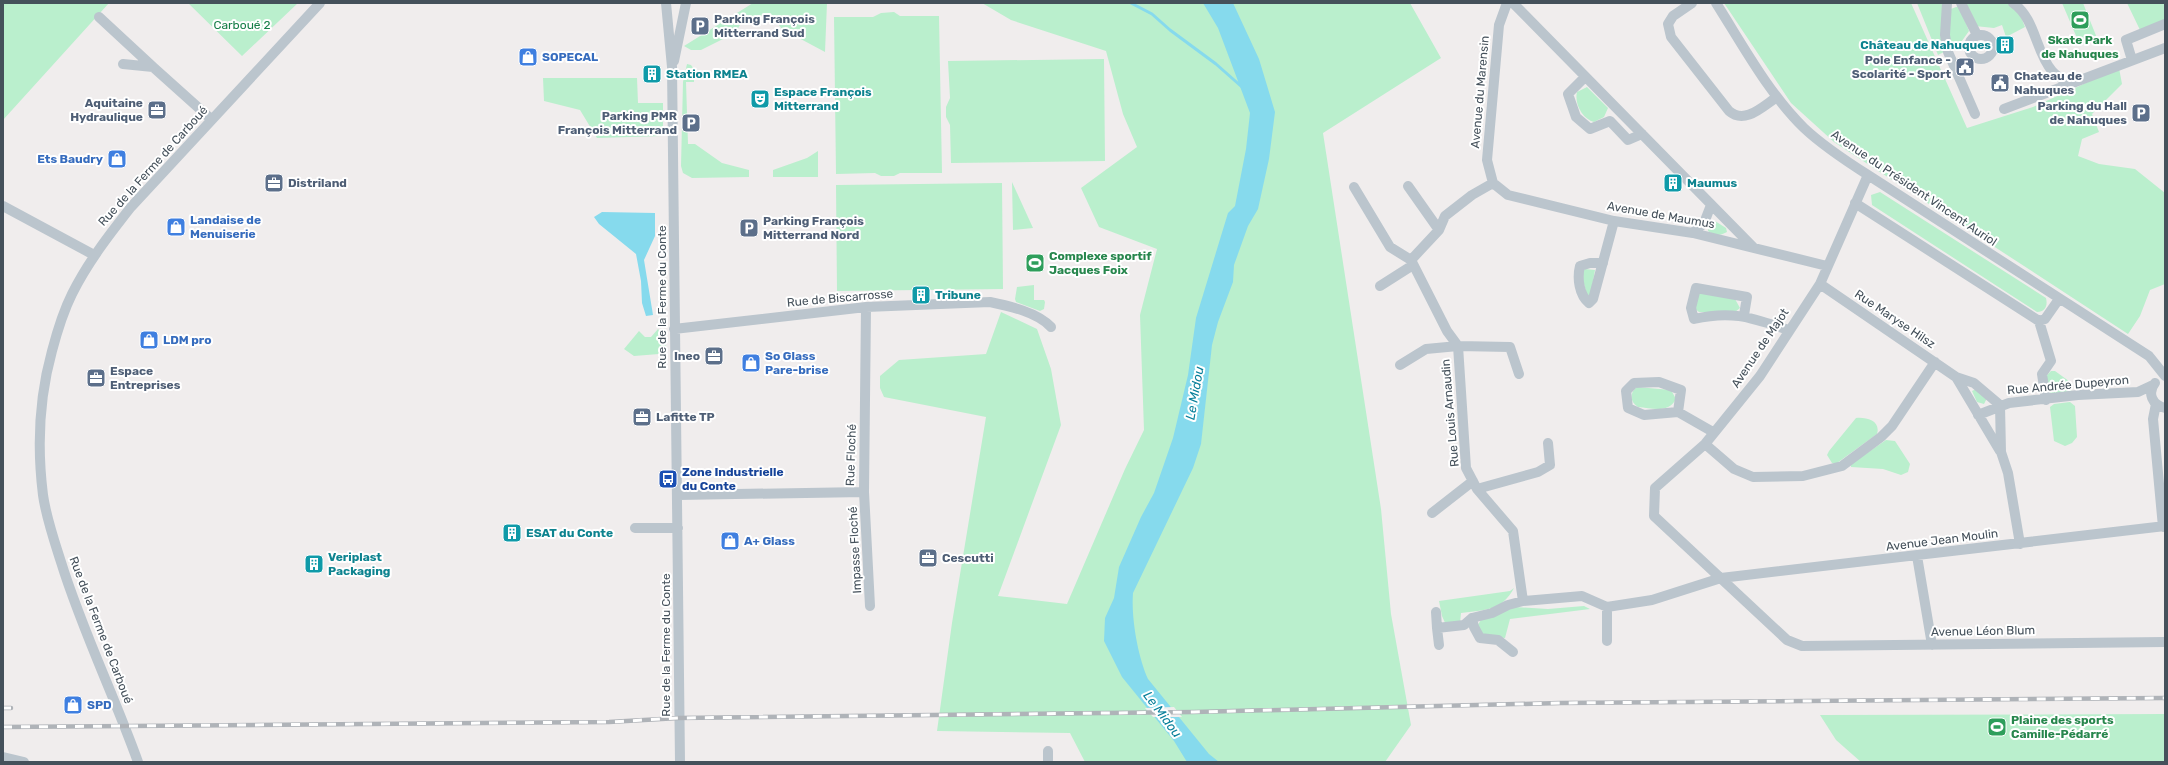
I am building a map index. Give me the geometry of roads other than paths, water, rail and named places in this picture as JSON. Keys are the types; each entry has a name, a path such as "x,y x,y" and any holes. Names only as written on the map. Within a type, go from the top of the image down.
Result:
{"street":[{"name":"Rue de la Ferme de Carboué","path":"139,762 76,608 43,496 39,449 42,395 46,371 61,320 72,294 94,255 131,207 320,3"},
{"name":"Rue de la Ferme du Conte","path":"666,3 672,67 680,762"},
{"name":"Rue de la Ferme du Conte","path":"672,67 686,3"},
{"name":"Avenue du Marensin","path":"1494,183 1487,160 1499,25 1507,3"},
{"path":"1513,3 1754,248"},
{"path":"1692,3 1673,16 1668,24 1671,37 1729,110 1735,116 1746,117 1777,97"},
{"name":"Avenue du Président Vincent Auriol","path":"1716,3 1777,97 1804,128 1825,146 2148,356 2160,380"},
{"path":"1947,3 1945,35 1948,52 1975,114"},
{"path":"1961,3 1977,35"},
{"path":"2013,3 2026,17 2048,64 2058,76 2071,84"},
{"path":"99,17 211,119"},
{"path":"2132,60 2126,40 2165,24"},
{"path":"2004,109 2165,48"},
{"path":"123,64 153,67"},
{"path":"1586,77 1568,94 1576,117 1590,129 1610,121 1628,140 1642,134"},
{"name":"Avenue de Majot","path":"1721,578 1654,516 1655,488 1705,444 1713,432 1760,376 1820,284 1868,175"},
{"path":"1380,286 1412,263 1439,230 1446,216 1472,195 1494,183"},
{"name":"Avenue de Maumus","path":"1494,183 1508,195 1614,220 1693,233 1827,266"},
{"path":"1408,186 1439,230"},
{"path":"1354,187 1390,247 1412,263"},
{"path":"1855,203 2039,321 2051,361 2042,374 2046,400"},
{"path":"1693,233 1704,223 1711,205"},
{"path":"3,206 94,255"},
{"path":"1603,263 1614,220"},
{"name":"Rue Louis Arnaudin","path":"1412,263 1447,331 1458,346 1466,468 1475,485 1513,531 1523,601"},
{"name":"Rue Maryse Hilsz","path":"1820,284 1935,362 1956,378 1974,383 2000,405 2001,452"},
{"path":"1744,315 1747,296 1696,288 1691,308 1694,318 1712,315 1744,315 1789,330"},
{"path":"2039,321 2045,319 2059,299"},
{"name":"Rue de Biscarrosse","path":"674,329 866,307 990,302 1009,306 1046,322 1051,327"},
{"name":"Rue Floché","path":"678,495 864,492 866,307"},
{"path":"1400,365 1426,349 1458,346 1510,347 1519,374"},
{"path":"1705,444 1734,469 1753,477 1803,476 1842,466 1881,437 1892,426 1935,362"},
{"name":"Rue Maryse Hilsz","path":"1956,378 2001,452 2008,473 2020,544"},
{"path":"2160,380 2159,405 2153,420 2161,455 2164,526"},
{"name":"Rue Andrée Dupeyron","path":"1978,415 2000,405 2078,395 2138,392 2160,380"},
{"path":"1678,412 1681,390 1659,382 1634,382 1626,391 1628,408 1644,415 1678,412 1713,432"},
{"name":"Rue Andrée Dupeyron","path":"2138,392 2159,405"},
{"path":"1432,513 1475,485 1538,472 1550,464 1548,443"},
{"name":"Impasse Floché","path":"864,492 870,606"},
{"name":"Avenue Jean Moulin","path":"1607,607 1652,600 1721,578 2164,526"},
{"path":"635,528 678,528"},
{"path":"1917,556 1932,645"},
{"name":"Avenue Léon Blum","path":"1721,578 1787,640 1802,646 2165,642"},
{"path":"1437,628 1464,625 1472,618 1492,613 1508,605 1523,601 1582,596 1607,607 1607,641"},
{"path":"1436,612 1439,644"},
{"path":"1472,618 1474,627 1480,638 1498,640 1513,652"},
{"path":"1048,751 1048,762"},
{"path":"3,757 24,762"}],"water":[{"name":"Le Midou","path":"1203,3 1233,3 1259,59 1275,112 1269,159 1258,209 1248,226 1234,265 1233,282 1218,322 1212,345 1201,444 1193,468 1133,593 1133,614 1136,637 1141,660 1148,679 1209,754 1219,762 1187,762 1174,741 1122,677 1104,641 1105,618 1114,598 1119,567 1141,517 1154,493 1173,438 1188,375 1196,318 1228,213 1235,206 1246,149 1250,113 1218,28"},
{"path":"602,212 655,213 655,236 644,260 653,315 646,316 642,303 641,281 636,254 599,224 594,217"}],"waterway":[{"path":"1131,3 1152,14 1170,30 1216,64 1242,87"}],"railway":[{"path":"3,727 609,722 679,718 1194,712 1560,703 2165,698"},
{"path":"3,708 11,708"}],"place":[{"name":"Skate Park de Nahuques","path":"2080,20"},
{"name":"Parking François Mitterrand Sud","path":"700,26"},
{"name":"Château de Nahuques","path":"2005,45"},
{"name":"SOPECAL","path":"528,57"},
{"name":"Pole Enfance - Scolarité - Sport","path":"1965,67"},
{"name":"Station RMEA","path":"652,74"},
{"name":"Chateau de Nahuques","path":"2000,83"},
{"name":"Espace François Mitterrand","path":"760,99"},
{"name":"Aquitaine Hydraulique","path":"157,110"},
{"name":"Parking du Hall de Nahuques","path":"2141,113"},
{"name":"Parking PMR François Mitterrand","path":"691,123"},
{"name":"Ets Baudry","path":"117,159"},
{"name":"Distriland","path":"274,183"},
{"name":"Maumus","path":"1673,183"},
{"name":"Landaise de Menuiserie","path":"176,227"},
{"name":"Parking François Mitterrand Nord","path":"749,228"},
{"name":"Complexe sportif Jacques Foix","path":"1035,263"},
{"name":"Tribune","path":"921,295"},
{"name":"LDM pro","path":"149,340"},
{"name":"Ineo","path":"714,356"},
{"name":"So Glass Pare-brise","path":"751,363"},
{"name":"Espace Entreprises","path":"96,378"},
{"name":"Lafitte TP","path":"642,417"},
{"name":"Zone Industrielle du Conte","path":"668,479"},
{"name":"ESAT du Conte","path":"512,533"},
{"name":"A+ Glass","path":"730,541"},
{"name":"Cescutti","path":"928,558"},
{"name":"Veriplast Packaging","path":"314,564"},
{"name":"SPD","path":"73,705"},
{"name":"Plaine des sports Camille-Pédarré","path":"1997,727"}],"park label":[{"name":"Carboué 2","path":"242,25"}]}
